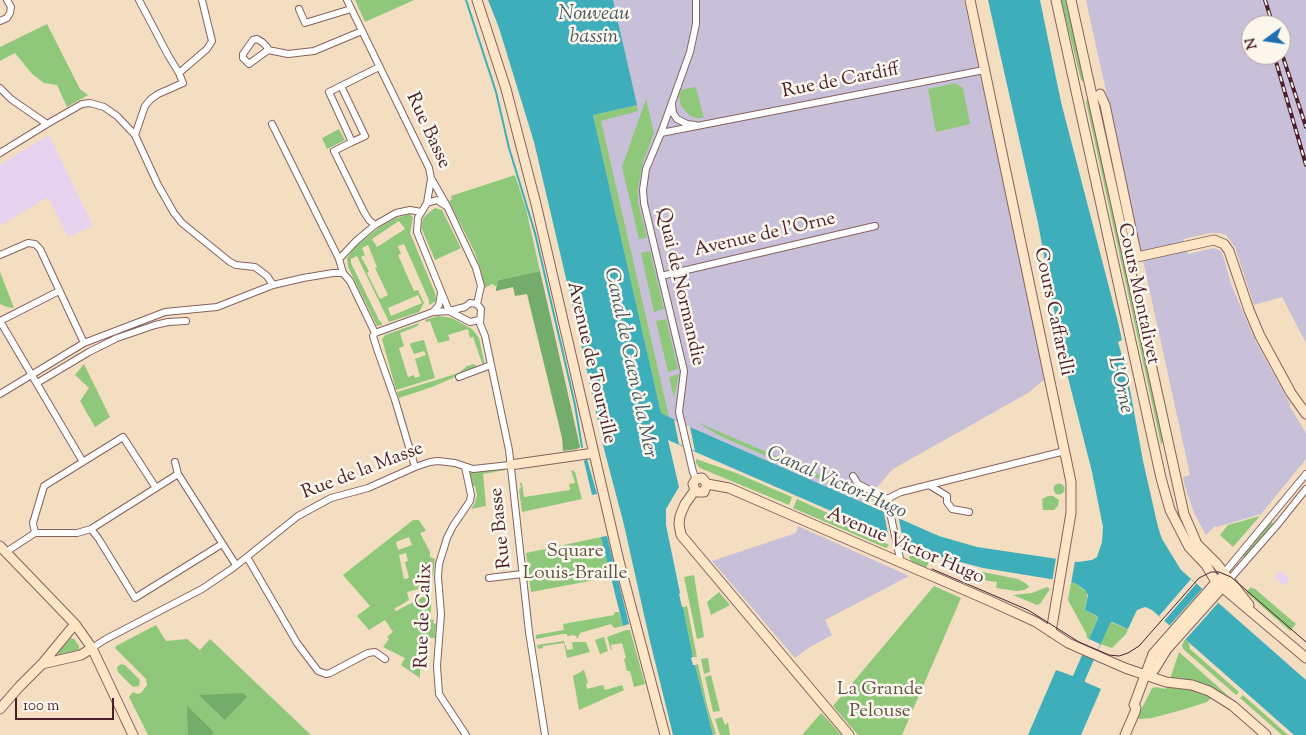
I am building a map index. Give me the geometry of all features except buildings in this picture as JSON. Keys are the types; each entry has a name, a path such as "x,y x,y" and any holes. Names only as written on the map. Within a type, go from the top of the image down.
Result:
{"street":[{"path":"0,21 7,18 10,13 11,7 7,0"},
{"path":"135,135 145,106 151,99 183,83 140,0"},
{"path":"179,73 207,49 212,41 202,0"},
{"name":"Rue Basse","path":"347,0 429,168 431,178 447,206 476,268 481,286 477,304 482,312 479,320 503,420 529,632 544,735"},
{"name":"Avenue de Tourville","path":"477,0 506,89 521,146 626,589 665,735"},
{"name":"Quai de Normandie","path":"696,0 696,24 690,52 646,169 643,190 644,203 684,371 679,412 696,479"},
{"name":"Cours Caffarelli","path":"970,0 1065,451 1072,495 1071,512 1051,632"},
{"name":"Cours Montalivet","path":"1056,0 1166,500 1192,551 1206,565 1219,584 1242,605 1254,612"},
{"name":"Cours Montalivet","path":"1071,0 1184,514 1197,544 1226,576 1254,612"},
{"path":"300,9 304,26 351,9"},
{"path":"268,50 288,54 301,54 314,51 362,31"},
{"path":"352,142 328,92 379,67"},
{"name":"Rue de Cardiff","path":"661,133 984,70"},
{"path":"341,86 365,136 334,151 364,212 375,225"},
{"path":"0,88 11,99 47,124"},
{"name":"Cours Montalivet","path":"1100,94 1105,105 1137,257 1214,240 1224,244 1229,251 1246,302 1260,336 1291,393 1306,414"},
{"path":"0,98 11,99"},
{"name":"Rue de Cardiff","path":"672,101 672,108 677,119 687,124 704,125"},
{"path":"0,153 82,104 90,103 104,107 117,116 135,135 158,185 182,223 230,262 236,265 255,267 267,276 273,285"},
{"path":"272,124 339,259 343,273 350,281 375,333 373,336 376,349 395,400 415,467"},
{"path":"431,178 427,203 416,224 417,232 449,311 470,322 479,320"},
{"path":"427,203 437,200 447,206"},
{"path":"339,259 375,225 403,210 421,212"},
{"name":"Avenue de l'Orne","path":"661,276 875,226"},
{"path":"0,255 28,243 35,244 40,249 84,343"},
{"path":"0,394 84,343 165,312 217,307 273,285 303,278 343,273"},
{"path":"433,312 441,299 441,290"},
{"path":"59,291 0,321 83,462"},
{"path":"375,333 433,312 449,311 464,307 470,303 477,304"},
{"path":"464,307 464,318"},
{"path":"36,383 88,352 117,338 155,325 186,321"},
{"path":"459,377 491,365"},
{"path":"35,533 33,523 44,486 123,437 156,488"},
{"path":"887,499 895,493 1065,451"},
{"name":"Rue de la Masse","path":"92,648 202,589 247,557 280,529 307,510 331,498 368,488 415,467 438,461 478,469 594,452"},
{"path":"175,462 178,474 236,565"},
{"name":"Rue de Calix","path":"465,467 471,495 470,501 450,532 439,564 440,614 436,666 439,694 466,735"},
{"path":"132,735 92,648 75,624 3,549 35,533 77,533 91,529 178,474"},
{"path":"1125,735 1153,654 1177,632 1210,596 1306,474"},
{"path":"853,476 858,484 887,499 901,563"},
{"path":"702,478 707,484 704,492 700,493 695,490 693,484 696,479 702,478"},
{"name":"Avenue Victor Hugo","path":"707,484 729,488 901,563 970,596 1036,622 1064,641 1120,666 1146,675"},
{"path":"929,485 947,496 947,502 952,509 969,512"},
{"path":"1226,576 1278,524 1306,489"},
{"path":"695,490 684,504 679,522 681,535 849,735"},
{"path":"91,529 135,598 222,544"},
{"path":"247,557 297,643 318,671 326,674 330,673 368,653 375,652 385,659"},
{"path":"489,578 522,574"},
{"path":"1254,612 1306,658"},
{"path":"0,709 42,664 75,624"},
{"path":"42,664 82,655 92,648"},
{"path":"1146,675 1166,682 1197,686 1209,690 1233,706 1266,735"},
{"path":"432,690 439,694"},
{"path":"1118,735 1133,709"}],"shaded area":[{"path":"561,0 964,0 1045,379 1028,393 893,469 863,503 661,413 593,115"},
{"path":"1086,0 1306,0 1306,343 1282,297 1254,305 1235,247 1226,235 1210,233 1183,239 1188,254 1214,248 1221,251 1231,284 1255,340 1290,407 1306,433 1306,459 1261,514 1215,526 1206,535 1194,513 1183,477 1190,475"},
{"path":"49,135 93,226 68,237 48,197 0,226 0,165"},
{"path":"798,526 909,576 825,620 832,635 808,648 795,658 712,561 796,533"},
{"path":"1280,571 1289,578 1285,586 1274,577"}],"green space":[{"path":"355,0 414,0 365,22"},
{"path":"1061,0 1067,0 1084,82 1081,80"},
{"path":"47,24 80,89 88,95 67,107 57,85 44,83 32,74 15,53 0,61 0,47"},
{"path":"955,83 963,88 970,124 936,132 928,89"},
{"path":"695,87 704,118 690,116 681,106 679,97 681,90"},
{"path":"1096,97 1099,98 1172,441"},
{"path":"646,99 654,133 643,162 638,189 638,202 647,238 639,239 622,167"},
{"path":"1087,99 1089,100 1163,442 1161,444 1086,102"},
{"path":"637,105 638,111 601,121 669,417 661,413 593,115"},
{"path":"339,129 345,140 327,149 322,138"},
{"path":"515,175 526,209 540,271 499,280 499,284 495,286 492,284 485,288 474,251 449,201 452,199 451,196"},
{"path":"435,208 442,210 461,248 435,260 421,227 423,219"},
{"path":"410,214 413,217 410,233 435,293 436,301 429,305 429,300 404,244 398,246 401,254 398,255 414,291 418,290 424,303 419,312 389,322 357,256 351,259 351,263 382,323 382,325 377,326 348,267 347,258 355,247 380,227 396,218","holes":["399,221 405,229 377,247 372,239","368,245 377,267 375,268 388,295 380,299 367,273 369,271 361,257 365,255 362,248","418,295 422,303 391,316 388,308"]},
{"path":"650,251 664,309 654,312 641,253"},
{"path":"540,271 580,447 577,449 563,451 562,438 527,294 515,296 513,287 496,291 499,280"},
{"path":"0,272 14,308 0,304"},
{"path":"438,316 452,318 472,329 479,338 485,365 483,366 473,337 470,338 468,329 448,335 450,340 438,343 430,321 426,322 425,320"},
{"path":"666,319 678,369 668,372 656,321"},
{"path":"419,323 418,326 400,333 404,346 399,348 408,377 414,375 415,378 420,376 415,359 426,355 424,351 414,354 410,345 411,343 424,340 435,378 396,390 382,339 385,335"},
{"path":"84,364 110,417 95,427 80,401 89,388 75,375"},
{"path":"474,364 478,367 432,387 399,398 397,392 459,373 467,366"},
{"path":"679,374 674,398 669,377"},
{"path":"697,422 857,491 860,492 861,489 881,500 883,504 847,491 718,435"},
{"path":"696,459 736,473 792,497 789,505 700,468 696,463"},
{"path":"505,468 505,470 483,474 486,506 471,509 477,495 469,473"},
{"path":"571,470 575,472 582,499 522,512 520,483 522,483 524,497 570,490 569,484 575,483"},
{"path":"1059,483 1065,489 1059,495 1053,489"},
{"path":"1053,496 1059,500 1058,506 1054,510 1043,510 1042,499"},
{"path":"797,499 843,520 889,545 886,548 793,508"},
{"path":"1260,516 1233,547 1220,535 1228,525"},
{"path":"413,520 419,520 426,531 420,533 430,552 430,557 435,559 433,576 428,578 426,587 407,592 409,600 394,609 396,611 425,596 426,599 432,597 430,619 434,620 433,623 436,624 435,638 430,638 429,647 423,649 427,659 420,669 420,678 401,665 405,658 383,647 389,639 387,637 393,632 385,620 369,630 357,616 370,606 343,575","holes":["409,537 412,545 398,550 396,542","406,553 408,561 405,562 409,578 404,579 399,555"]},
{"path":"1271,522 1275,525 1246,559 1242,555"},
{"name":"Square Louis-Braille","path":"601,537 611,577 531,592 526,553"},
{"path":"910,554 929,562 926,568 912,562 909,557"},
{"path":"958,567 1018,579 1029,587 1017,591 996,588 997,582 988,581"},
{"path":"694,575 704,637 697,639 684,577"},
{"path":"1071,582 1087,592 1085,610 1098,617 1089,639 1086,637 1087,635 1068,600"},
{"name":"La Grande Pelouse","path":"934,586 961,598 902,735 858,735 833,706"},
{"path":"1047,587 1050,589 1040,604 1037,605 1013,595 1032,593"},
{"path":"1251,587 1296,624 1290,631 1246,592"},
{"path":"719,592 730,605 711,615 707,602"},
{"path":"687,606 697,657 693,657 683,607"},
{"path":"615,612 619,612 623,626 614,628 611,624 580,633 578,638 576,638 577,636 562,634 536,639 536,635 564,630 563,624 614,615"},
{"path":"1110,622 1128,629 1126,634 1112,648 1100,644"},
{"path":"156,625 166,641 187,639 200,650 210,639 311,735 148,735 129,697 133,692 141,693 147,685 146,679 115,648"},
{"path":"630,630 645,684 634,687 630,671 627,671 622,643 611,645 611,650 607,637"},
{"path":"604,637 608,651 600,654 595,640"},
{"path":"71,638 79,646 79,650 58,656 58,651"},
{"path":"1185,639 1189,643 1190,649 1239,692 1236,695 1183,649 1182,645"},
{"path":"564,641 567,650 573,649 572,642 586,642 590,652 567,658 564,643 543,646 543,648 538,649 537,645"},
{"path":"1179,652 1243,709 1170,679"},
{"path":"708,658 710,672 704,674 701,659"},
{"path":"121,664 125,665 140,680 139,686 133,687 118,672 117,667"},
{"path":"698,664 708,709 716,734 713,735 695,665"},
{"path":"584,670 588,683 586,684 587,689 603,685 605,690 622,685 624,690 579,710 573,676"},
{"path":"711,675 720,711 713,712 705,677"},
{"path":"1167,685 1193,689 1212,697 1207,702 1182,710 1152,718 1139,719 1138,716 1152,688 1166,689"},
{"path":"243,693 247,697 225,720 199,695"},
{"path":"1243,695 1288,735 1282,735 1240,698"},
{"path":"187,706 214,732 211,735 188,735"},
{"name":"La Grande Pelouse","path":"821,713 827,719 841,735 802,735"},
{"path":"722,717 725,725 728,722 730,735 720,735 715,719"}],"water":[{"path":"488,0 613,0 637,105 593,115 661,413 939,536 977,547 1078,562 1092,560 1097,557 1102,542 1103,527 1092,472 1062,354 1038,223 988,0 1040,0 1061,102 1118,322 1122,340 1118,342 1127,373 1143,461 1162,539 1181,570 1306,680 1306,735 1294,735 1152,610 1145,607 1137,610 1128,629 1112,622 1110,623 1085,680 1085,682 1101,689 1081,735 1028,735 1056,670 1073,676 1098,618 1085,610 1088,595 1085,590 1075,583 983,568 930,554 668,440 679,487 666,509 666,525 693,657 691,658 693,665 695,665 713,735 673,735 624,525 604,449 534,142 499,28"},
{"path":"587,459 597,494 592,495 584,461"},
{"path":"607,536 629,624 623,626 601,537"}],"pier":[{"path":"674,420 690,427 695,451 679,444"},
{"path":"883,508 886,512 898,514 904,546 889,539"},
{"path":"1056,558 1075,561 1071,584 1052,582"},
{"path":"1191,579 1196,584 1164,621 1159,616"},
{"path":"1202,589 1218,603 1185,640 1169,626"},
{"path":"1089,639 1100,644 1094,659 1082,655"}],"waterway":[{"path":"466,0 496,92 509,148 535,233 575,405 582,447"}],"tram line":[{"path":"932,569 1028,610 1079,642 1109,655 1119,656 1139,646 1199,578 1211,572 1219,572 1231,577 1306,642"}],"railway":[{"path":"1265,0 1270,15"},
{"path":"1277,65 1306,165"},
{"path":"1286,65 1306,127"}],"water label":[{"name":"Nouveau bassin","path":"594,28"},
{"name":"Canal de Caen à la Mer","path":"629,363"},
{"name":"L'Orne","path":"1119,385"},
{"name":"Canal Victor-Hugo","path":"836,484"}]}
